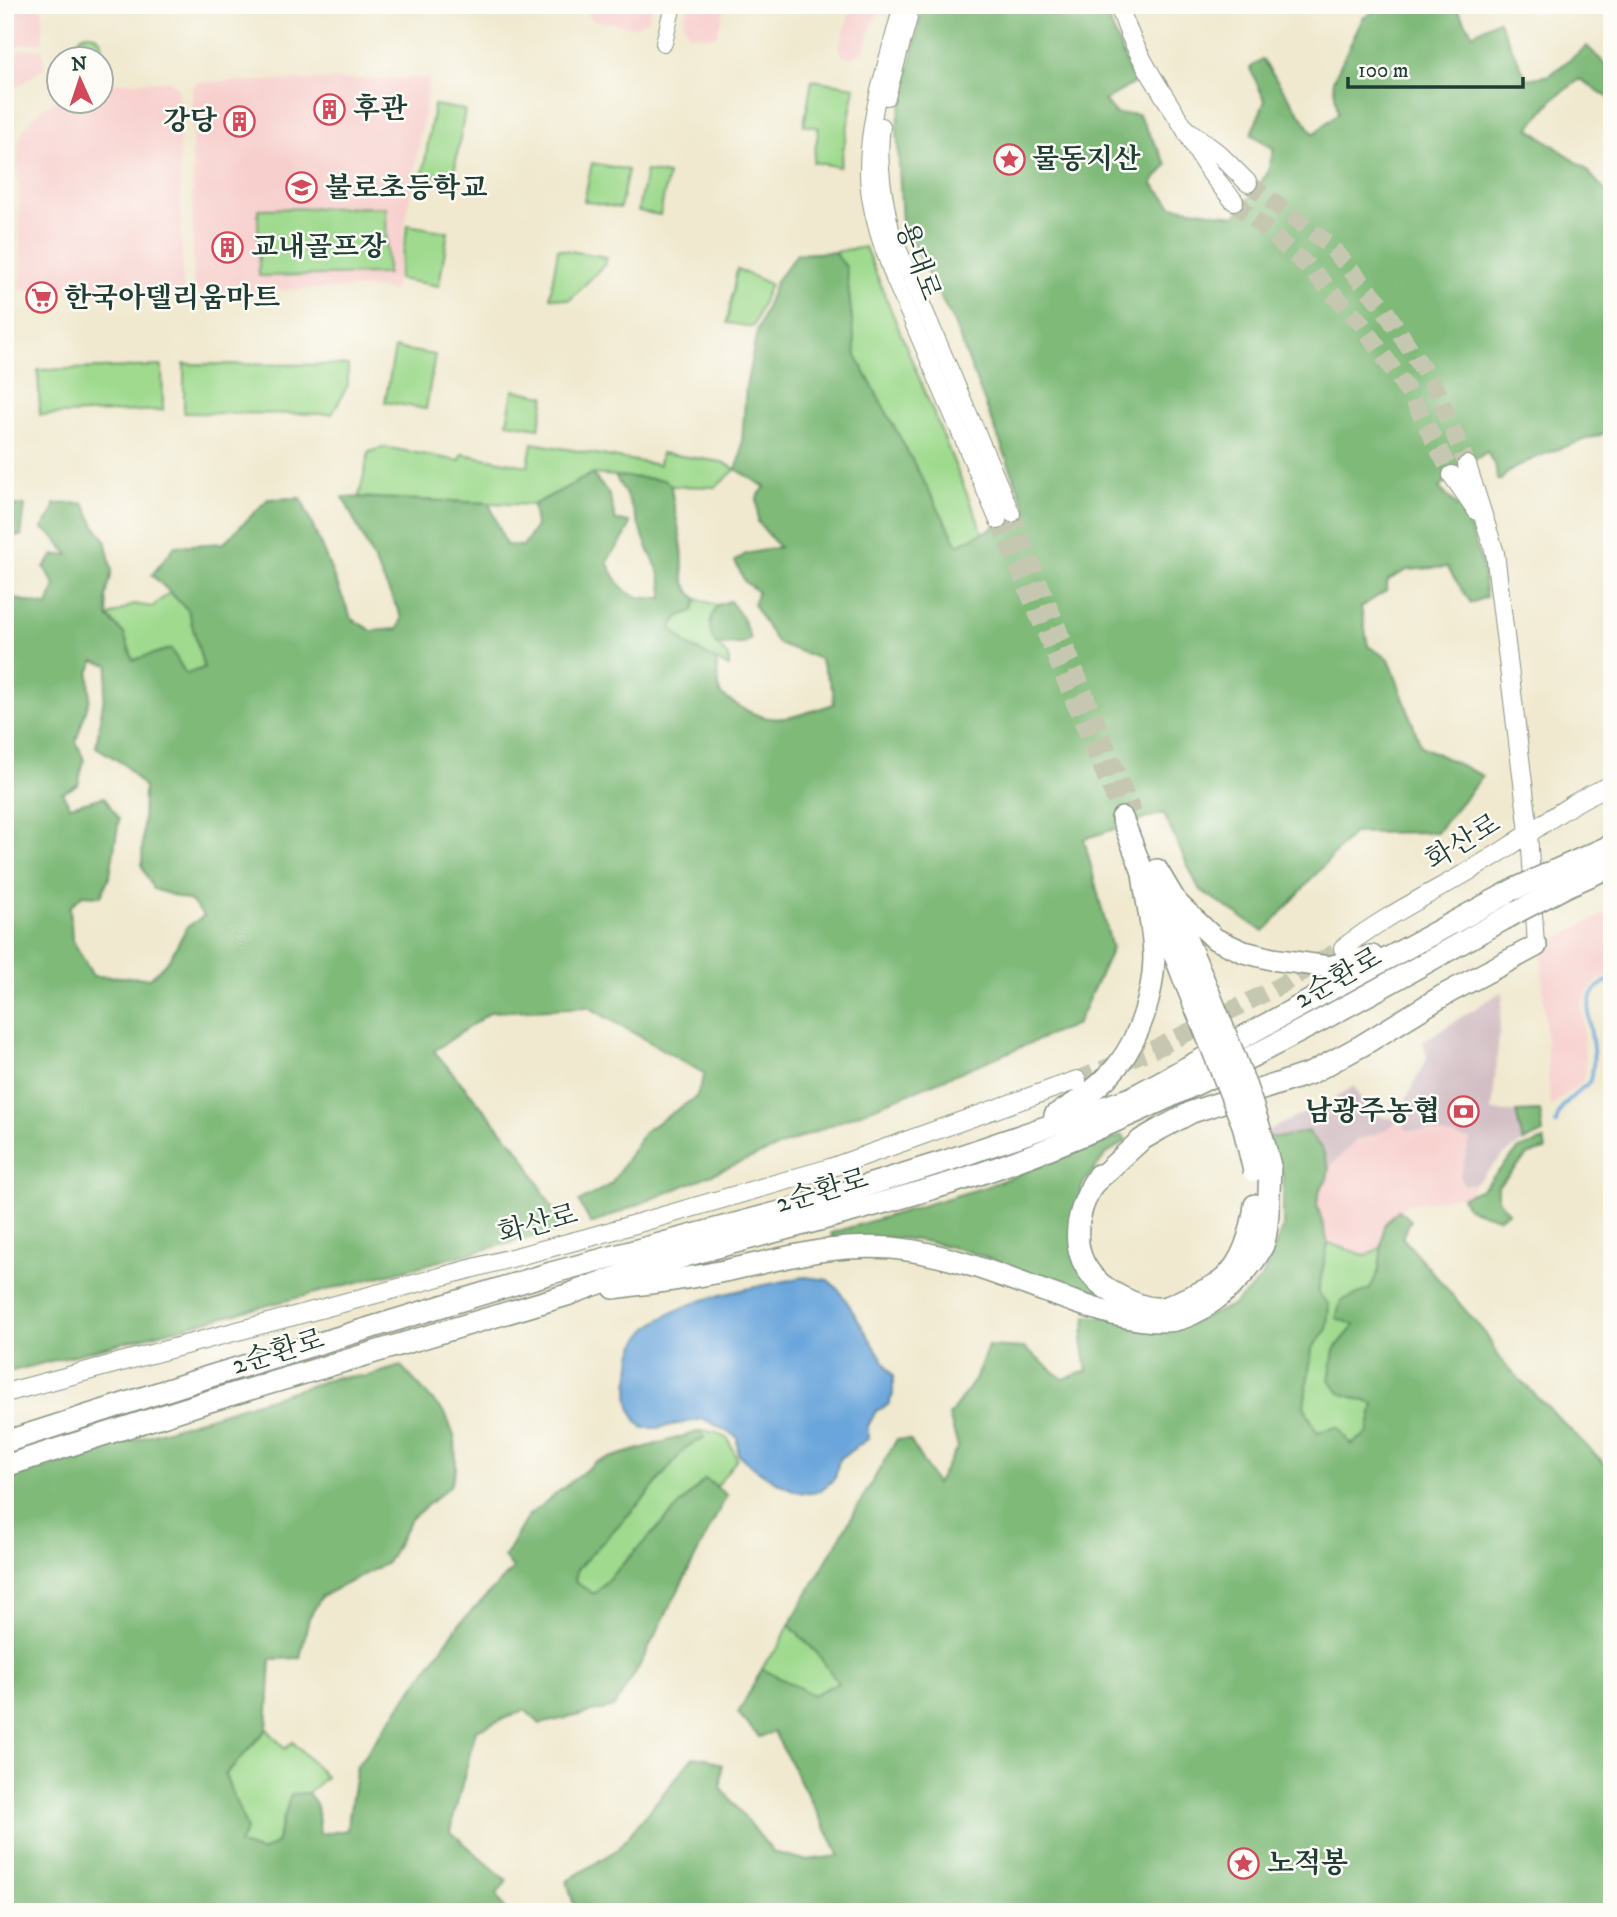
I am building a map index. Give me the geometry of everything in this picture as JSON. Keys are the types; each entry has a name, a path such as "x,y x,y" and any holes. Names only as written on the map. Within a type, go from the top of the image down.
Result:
{"highway":[{"path":"567,1295 715,1273 790,1255 834,1248 891,1248 931,1254 984,1268 1120,1317 1169,1321 1198,1312 1236,1284 1263,1244 1262,1168 1252,1101 1192,975 1128,816"},
{"name":"2순환로","path":"5,1466 203,1403 567,1295 621,1275 799,1227 978,1174 1096,1131 1171,1098 1278,1044 1517,912 1559,879 1612,845"},
{"name":"2순환로","path":"5,1442 224,1372 551,1273 784,1211 946,1161 1131,1098 1515,889 1612,866"},
{"path":"1150,871 1176,902 1215,939 1263,957 1308,965 1329,967 1355,962 1480,910"},
{"path":"551,1273 592,1257 996,1138 1046,1120 1074,1105 1118,1065 1137,1030 1149,998 1154,959 1150,871"},
{"path":"1092,1185 1140,1140 1160,1129 1192,1112 1311,1073 1444,995 1536,946"},
{"path":"1171,1098 1107,1160 1092,1185 1076,1226 1080,1254 1090,1272 1107,1290 1135,1305 1163,1308 1225,1279 1242,1253 1262,1168"}],"main road":[{"path":"1119,5 1133,44 1153,80 1185,128 1205,165 1234,201"},
{"path":"1185,128 1219,154 1248,183"},
{"path":"1467,464 1495,552 1529,832"},
{"path":"1452,475 1483,520"},
{"name":"화산로","path":"1343,948 1364,932 1510,846 1585,796 1612,785"},
{"name":"화산로","path":"5,1394 590,1237 831,1168 1077,1080"}],"street":[{"path":"664,43 673,5"},
{"name":"용대로","path":"902,5 881,77 870,142 868,175 873,209 880,241 894,279 1005,518 892,234 885,206 881,137 887,94 912,5"},
{"path":"1529,832 1536,946"}],"shaded area":[{"path":"5,5 42,5 43,43 20,44 5,57"},
{"path":"589,5 652,5 648,19 635,27 592,20 588,13"},
{"path":"688,5 726,5 717,35 713,37 689,34 683,22"},
{"path":"852,5 883,5 873,21 866,49 852,58 842,55 839,48"},
{"path":"43,48 44,68 20,85 5,90 5,64 21,49"},
{"name":"불로초등학교","path":"430,78 394,291 376,288 193,292 192,88 198,82"},
{"path":"169,81 178,87 183,292 74,296 74,287 21,290 18,145 23,130 46,106 46,116 116,116 116,83"},
{"path":"1612,910 1612,974 1598,981 1589,991 1582,1006 1586,1072 1581,1083 1550,1107 1541,951 1566,933"},
{"path":"1503,991 1492,1111 1516,1112 1523,1142 1506,1153 1475,1184 1464,1185 1460,1176 1470,1140 1429,1131 1407,1130 1397,1119 1382,1131 1356,1141 1329,1168 1322,1149 1307,1131 1283,1137 1265,1137 1262,1133 1330,1101 1354,1086 1360,1098 1373,1112 1396,1119 1427,1058 1423,1041"},
{"path":"1396,1119 1407,1130 1429,1131 1470,1140 1460,1176 1464,1185 1475,1184 1469,1195 1408,1204 1384,1225 1383,1246 1367,1256 1328,1243 1317,1204 1329,1168 1357,1141 1382,1131"}],"green space":[{"path":"923,5 1103,5 1134,83 1104,101 1116,114 1138,114 1167,165 1152,183 1172,206 1235,216 1267,174 1274,149 1251,134 1265,101 1250,68 1262,59 1314,134 1338,113 1333,81 1363,18 1386,5 1454,5 1473,34 1498,20 1527,79 1550,75 1587,46 1606,65 1612,67 1612,100 1580,79 1552,100 1529,128 1585,168 1607,193 1612,190 1612,431 1535,458 1520,465 1501,480 1497,480 1496,468 1487,452 1461,468 1439,488 1465,513 1482,565 1486,597 1471,603 1447,567 1407,570 1388,580 1386,591 1361,607 1368,646 1389,659 1421,746 1483,776 1437,832 1353,833 1264,932 1199,889 1163,813 1084,839 1112,949 1077,1024 591,1224 579,1202 611,1184 645,1131 696,1097 705,1074 588,1007 491,1012 434,1051 522,1154 564,1229 5,1373 5,595 48,606 55,585 44,567 54,555 69,555 53,536 42,528 53,512 54,504 84,503 105,539 112,571 106,596 108,617 124,634 133,660 171,649 186,674 204,668 188,610 152,575 175,546 224,543 268,499 301,498 351,618 372,631 398,629 402,618 343,497 489,503 506,545 523,546 536,526 533,505 592,474 609,494 616,521 630,522 627,533 607,562 628,592 641,597 663,598 658,570 630,502 615,476 665,480 671,486 684,579 686,586 697,599 693,611 679,616 671,628 687,645 716,660 720,694 750,712 769,718 793,716 834,704 833,690 820,659 777,643 753,604 758,592 745,582 735,561 746,554 779,547 758,522 757,497 765,487 736,469 741,456 746,387 757,332 776,281 797,254 834,252 846,267 856,356 958,545 1027,511 953,321 902,225 897,126","holes":["94,661 109,665 96,747 125,765 144,787 142,866 153,889 191,901 204,916 187,927 169,960 150,978 93,976 72,939 70,907 82,895 101,896 110,875 119,819 104,797 70,806 62,793 78,785 84,760 76,741 90,698 89,673"]},
{"path":"89,34 101,42 102,46 76,46 80,38"},
{"path":"812,80 855,87 840,167 813,162 819,128 804,125"},
{"path":"434,105 465,110 453,179 423,174"},
{"path":"592,163 628,170 620,208 584,201"},
{"path":"646,171 668,175 660,215 638,211"},
{"path":"386,207 387,274 259,276 258,209"},
{"path":"408,225 448,232 439,286 398,279"},
{"path":"865,247 983,533 958,545 856,356 846,267 834,252"},
{"path":"558,249 607,257 605,264 570,300 550,297"},
{"path":"737,269 770,284 753,327 727,323"},
{"path":"395,348 435,355 426,409 385,402"},
{"path":"184,364 348,365 348,385 332,414 184,413"},
{"path":"162,366 163,410 40,415 38,370"},
{"path":"513,390 545,396 539,428 507,423"},
{"path":"532,443 659,465 661,453 722,462 736,469 716,487 671,486 665,480 592,474 533,505 359,497 369,452 384,447 460,461 462,454 528,466"},
{"path":"25,505 21,536 5,536 5,506"},
{"path":"170,592 188,610 204,668 186,674 170,649 133,660 124,634 108,617 134,604 152,607"},
{"path":"697,599 717,605 712,620 712,633 729,657 729,667 687,645 671,628 679,616 693,611"},
{"path":"730,601 742,617 751,639 743,644 716,645 710,630 712,616 717,605"},
{"path":"1540,1111 1543,1133 1523,1142 1516,1112"},
{"path":"1307,1131 1322,1149 1329,1168 1317,1204 1328,1243 1318,1293 1329,1305 1327,1329 1312,1349 1304,1406 1317,1432 1338,1427 1351,1445 1368,1433 1374,1404 1340,1393 1329,1380 1334,1350 1355,1325 1336,1318 1341,1301 1370,1289 1379,1270 1384,1225 1398,1210 1411,1220 1402,1237 1485,1333 1503,1363 1612,1471 1612,1912 576,1912 567,1881 618,1849 693,1757 707,1758 722,1765 721,1788 773,1852 805,1860 840,1856 774,1732 759,1737 738,1713 762,1669 813,1695 838,1683 817,1653 789,1625 897,1439 910,1440 936,1484 958,1447 949,1416 975,1380 988,1346 1024,1348 1063,1379 1087,1371 1082,1339 1087,1316 1190,1324 1235,1304 1262,1278 1283,1227 1283,1175 1265,1137 1283,1137"},
{"path":"1123,1135 1126,1141 1107,1153 1083,1184 1072,1226 1118,1304 1109,1308 1018,1269 947,1246 900,1238 832,1238 831,1233 985,1187"},
{"path":"1544,1140 1546,1150 1529,1154 1498,1186 1498,1199 1508,1212 1498,1218 1467,1208 1462,1197 1482,1189 1519,1149"},
{"path":"1328,1243 1367,1256 1383,1246 1379,1270 1356,1325 1334,1350 1340,1393 1374,1404 1368,1433 1350,1445 1317,1433 1304,1406 1312,1349 1327,1329 1318,1293"},
{"path":"401,1366 446,1415 455,1439 456,1468 450,1486 411,1519 387,1563 322,1596 309,1618 300,1658 271,1659 267,1729 225,1775 247,1829 239,1844 261,1852 276,1843 291,1794 308,1793 317,1806 320,1834 347,1830 357,1766 460,1623 513,1569 504,1557 528,1516 596,1462 701,1431 704,1437 685,1448 647,1495 577,1569 575,1582 594,1594 705,1479 727,1495 640,1665 614,1707 540,1724 525,1710 476,1730 450,1831 507,1881 497,1894 506,1912 5,1912 5,1480 338,1377 368,1376"},
{"path":"701,1431 715,1432 728,1439 737,1459 717,1486 705,1479 594,1594 575,1582 577,1569 647,1495 685,1447 704,1438"},
{"path":"789,1625 817,1653 839,1682 813,1695 762,1669 778,1648"},
{"path":"267,1729 285,1749 293,1742 326,1777 308,1793 291,1795 276,1843 261,1852 238,1844 225,1775"}],"water":[{"path":"805,1277 828,1280 840,1291 893,1376 893,1395 888,1405 876,1411 868,1426 868,1439 839,1459 835,1478 812,1493 783,1486 738,1454 737,1437 704,1419 643,1428 634,1416 628,1395 632,1356 646,1331 685,1306 736,1291"}],"waterway":[{"path":"1556,1124 1565,1104 1590,1081 1594,1054 1589,1005 1592,995 1612,979"}],"tunnel":[{"path":"1248,183 1328,244 1381,304 1437,391 1467,465"},
{"path":"1234,201 1306,265 1360,322 1413,399 1452,475"},
{"path":"1012,514 1134,813"},
{"path":"998,521 1122,818"},
{"path":"1077,1080 1161,1046 1281,985 1343,948"}],"place":[{"name":"후관","path":"330,109"},
{"name":"강당","path":"240,121"},
{"name":"물동지산","path":"1009,159"},
{"name":"불로초등학교","path":"302,188"},
{"name":"교내골프장","path":"228,247"},
{"name":"한국아델리움마트","path":"41,298"},
{"name":"남광주농협","path":"1463,1111"},
{"name":"노적봉","path":"1244,1863"}]}
